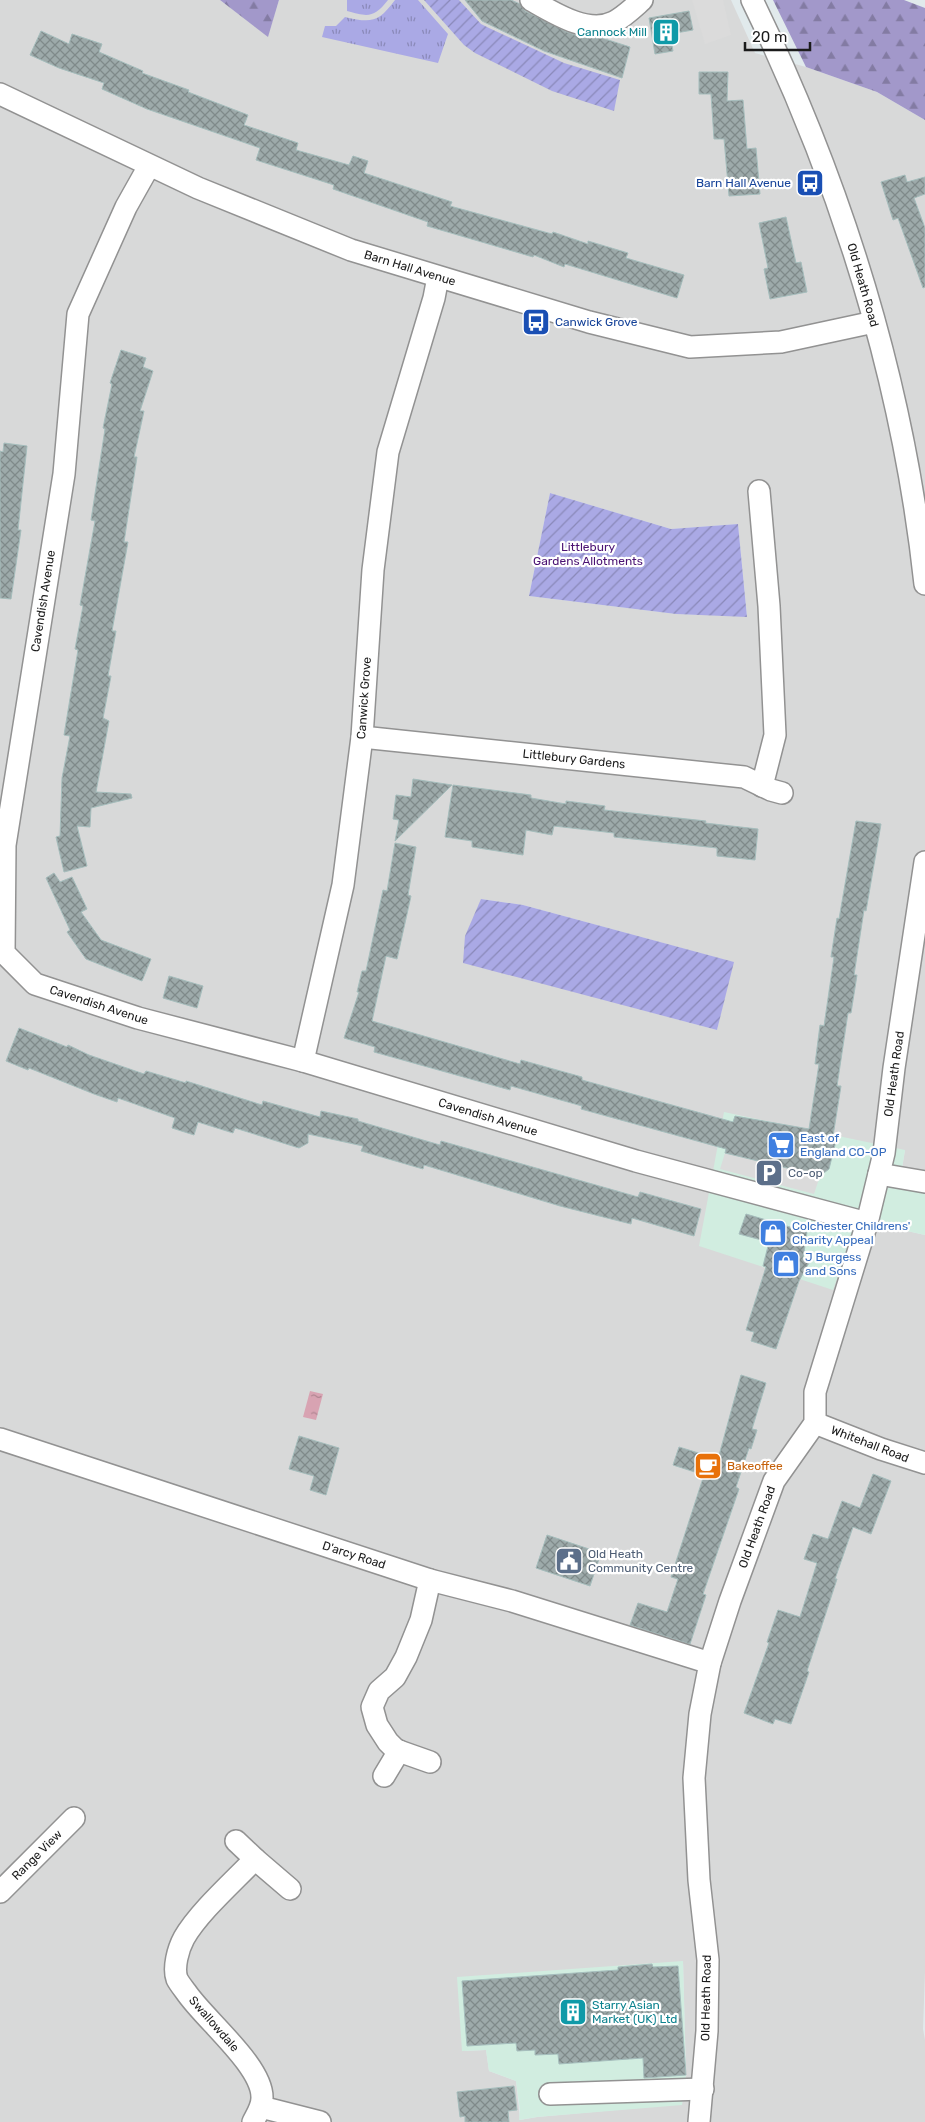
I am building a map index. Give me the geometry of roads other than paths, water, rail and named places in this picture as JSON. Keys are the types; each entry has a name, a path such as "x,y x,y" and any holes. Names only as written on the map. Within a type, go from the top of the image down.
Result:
{"street":[{"path":"531,0 579,23 597,26 613,22 627,14 642,0"},
{"name":"Old Heath Road","path":"752,0 789,80 853,246 892,384 919,532 925,584"},
{"name":"Barn Hall Avenue","path":"0,94 149,166 275,221 351,250 589,322 690,347 781,342 874,322"},
{"name":"Cavendish Avenue","path":"149,166 126,207 78,314 64,474 5,845 4,953 35,984 138,1018 302,1061 636,1161 867,1223"},
{"name":"Canwick Grove","path":"302,1061 343,884 362,737 373,570 388,452 434,298 438,277"},
{"path":"759,491 769,606 775,735 762,786"},
{"name":"Littlebury Gardens","path":"362,737 744,777 782,793"},
{"name":"Old Heath Road","path":"700,2122 708,1960 699,1880 694,1778 700,1714 710,1663 730,1601 774,1481 815,1423 815,1392 867,1223 884,1153 894,1068 925,862"},
{"path":"879,1174 925,1182"},
{"name":"Whitehall Road","path":"815,1423 881,1449 925,1463"},
{"name":"D'arcy Road","path":"0,1439 430,1580 512,1601 710,1663"},
{"path":"384,1776 399,1751 388,1742 377,1725 372,1706 379,1691 395,1676 406,1657 421,1620 430,1580"},
{"path":"396,1750 430,1762"},
{"name":"Range View","path":"0,1892 74,1818"},
{"path":"236,1840 255,1859 290,1888"},
{"name":"Swallowdale","path":"255,1859 202,1915 184,1939 176,1960 177,1978 195,2005 225,2036 260,2080 262,2096 257,2115"},
{"path":"550,2094 703,2089"},
{"path":"257,2115 320,2122"}],"water":[{"path":"310,1391 323,1394 316,1420 303,1417"}],"place":[{"name":"Cannock Mill","path":"666,32"},
{"name":"Barn Hall Avenue","path":"810,183"},
{"name":"Canwick Grove","path":"536,322"},
{"name":"East of England CO-OP","path":"781,1145"},
{"name":"Co-op","path":"769,1173"},
{"name":"Colchester Childrens' Charity Appeal","path":"773,1233"},
{"name":"J Burgess and Sons","path":"786,1264"},
{"name":"Bakeoffee","path":"708,1466"},
{"name":"Old Heath Community Centre","path":"569,1561"},
{"name":"Starry Asian Market (UK) Ltd","path":"573,2012"}],"park label":[{"name":"Littlebury Gardens Allotments","path":"588,554"}]}
